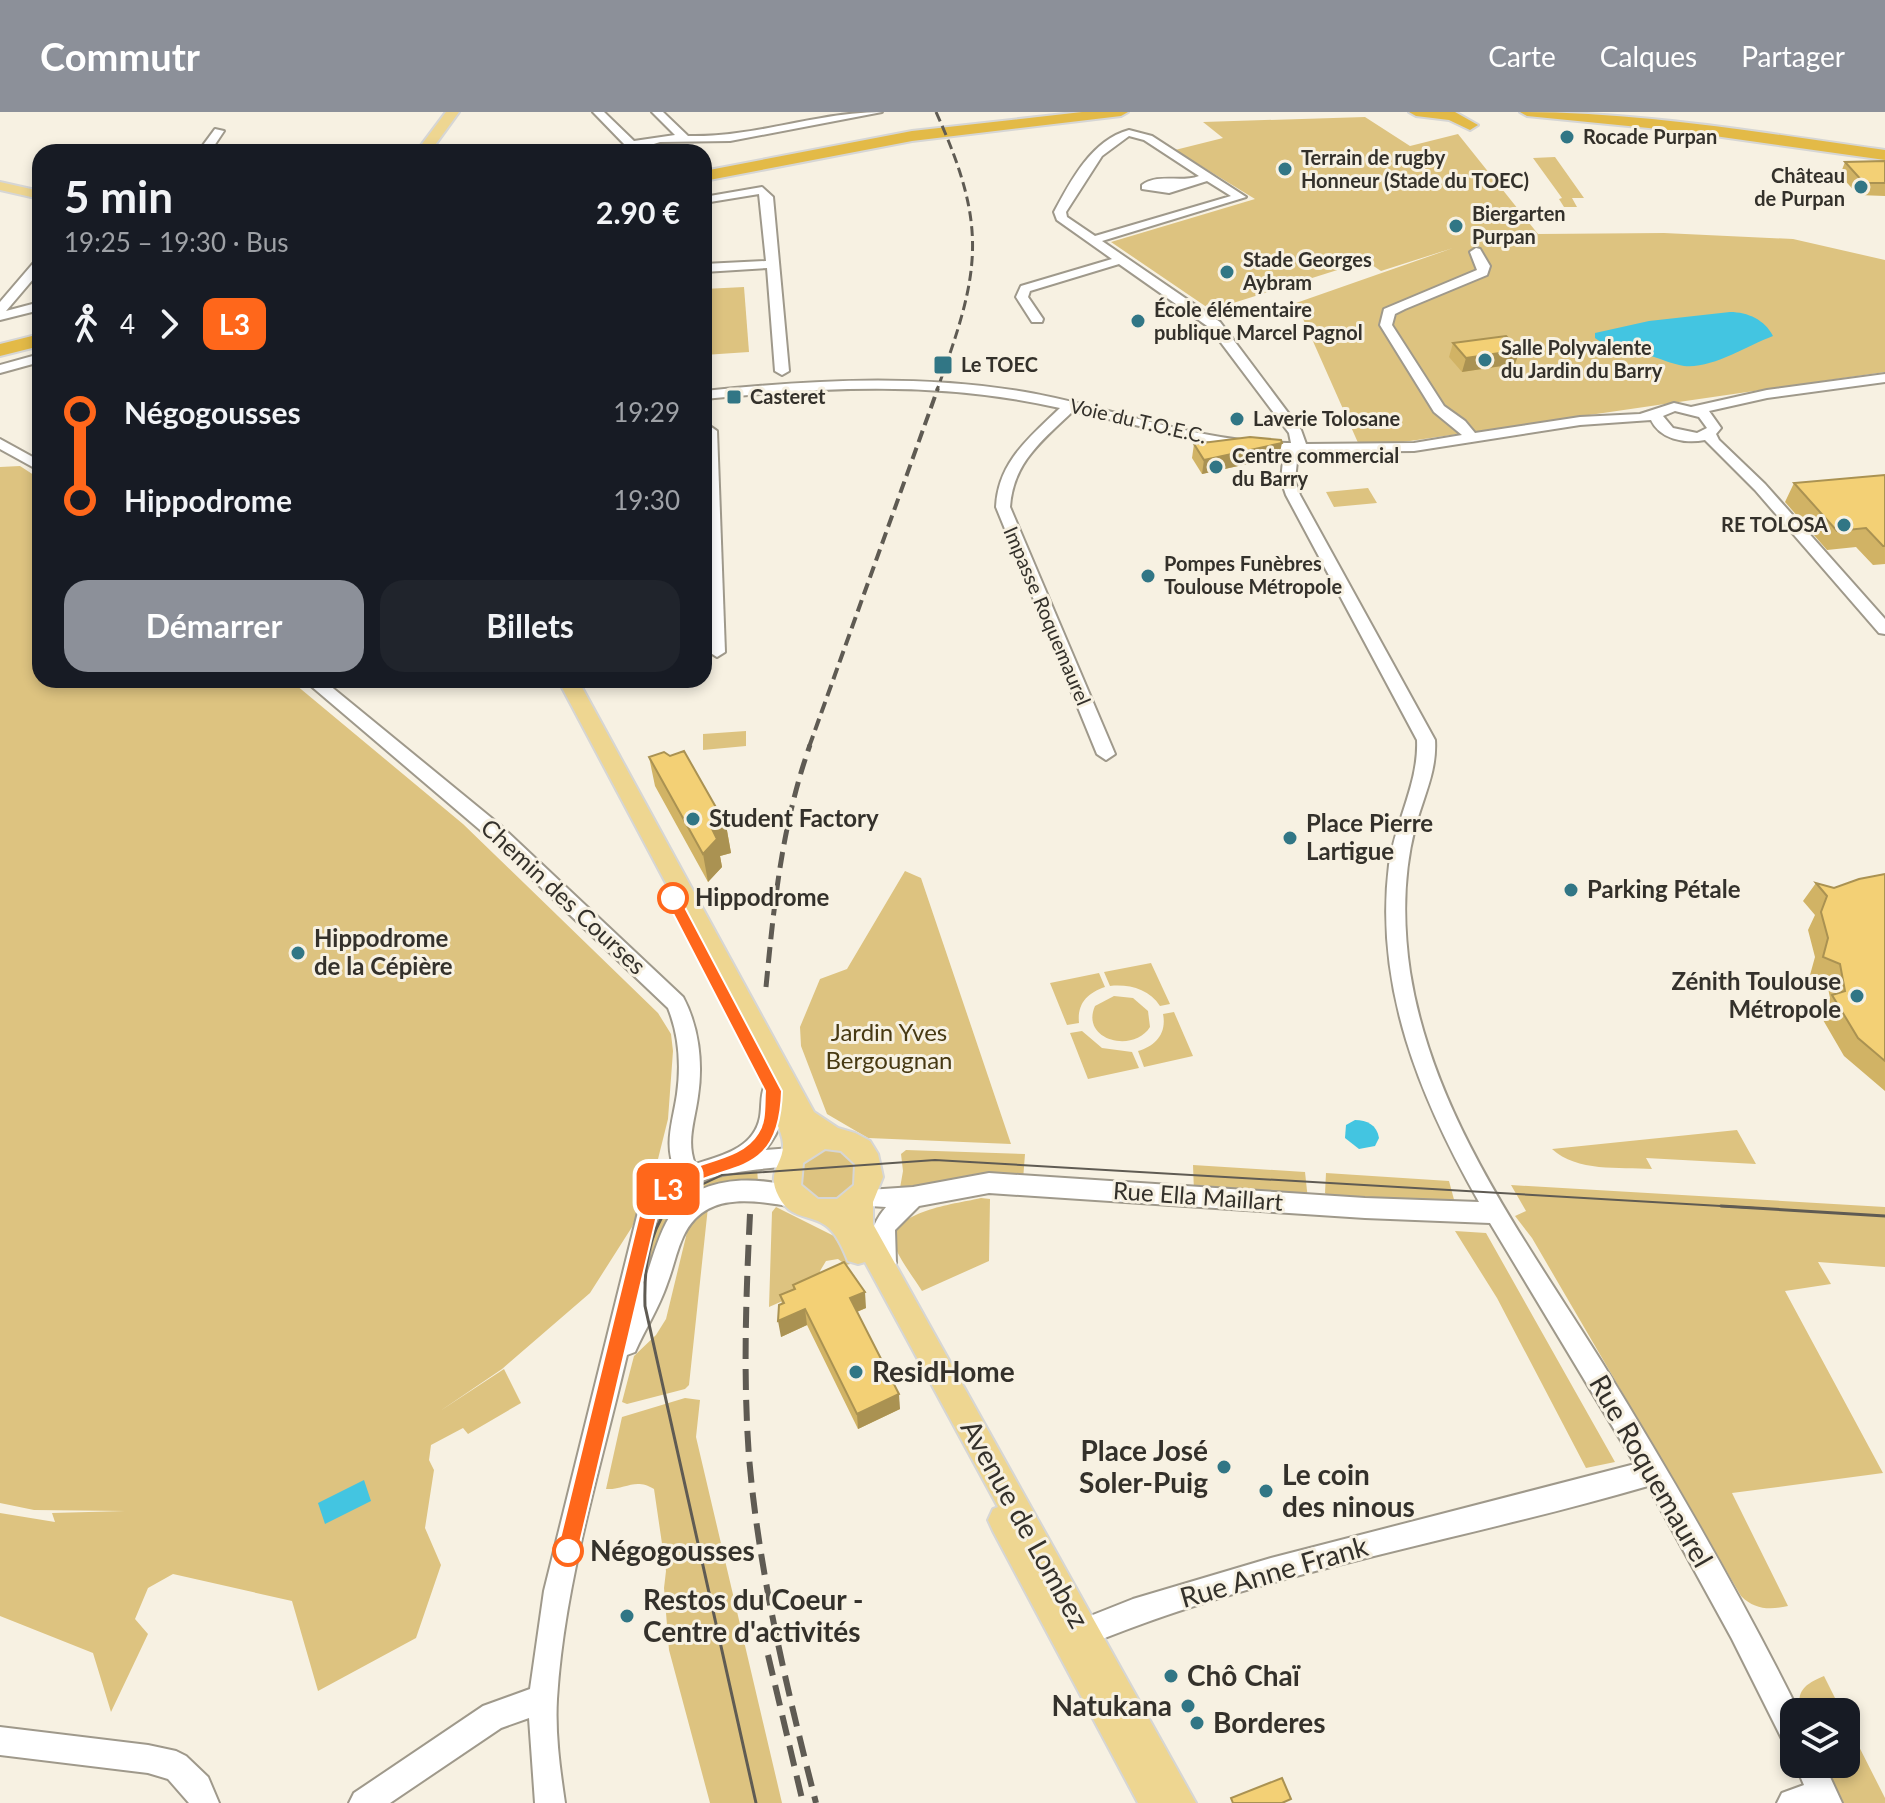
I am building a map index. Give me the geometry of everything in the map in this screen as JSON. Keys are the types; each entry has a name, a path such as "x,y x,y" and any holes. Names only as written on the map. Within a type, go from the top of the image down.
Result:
{"highway":[{"path":"712,161 838,136 1004,112"},
{"path":"712,174 912,136 1121,112"},
{"path":"1416,112 1453,116 1470,125"},
{"path":"1527,112 1679,126 1885,155"},
{"path":"1637,112 1885,144"},
{"path":"1615,128 1679,126"},
{"path":"0,339 32,331"},
{"path":"0,350 32,342"}],"main road":[{"path":"429,144 453,112"},
{"path":"0,186 32,193"},
{"path":"562,688 793,1131 794,1154 786,1177 793,1197 806,1207 831,1212 846,1208 864,1191 870,1163 857,1146 831,1138 805,1120 572,688"},
{"path":"794,1154 816,1140 831,1138"},
{"name":"Avenue de Lombez","path":"864,1191 859,1225 1178,1803"},
{"name":"Avenue de Lombez","path":"831,1212 850,1235 1157,1803"}],"street":[{"path":"598,112 622,144"},
{"path":"657,112 684,138"},
{"path":"652,144 684,138 720,139 877,112"},
{"path":"792,115 809,123"},
{"path":"210,144 219,131"},
{"path":"1093,240 1240,197 1140,135 1118,135 1084,173 1060,212 1061,218 1120,260"},
{"path":"1182,184 1210,176"},
{"path":"712,199 762,190 767,197 782,371"},
{"path":"1471,438 1460,424 1439,409 1386,325 1389,312 1407,302 1483,272 1484,266 1476,252"},
{"path":"1037,319 1022,297 1025,289 1120,260"},
{"name":"Rue Roquemaurel","path":"1120,260 1215,325 1298,439 1299,444 1291,449 1288,480 1293,495 1426,740 1427,761 1408,818 1399,858 1396,905 1401,980 1428,1079 1498,1213 1652,1472 1755,1653 1780,1704"},
{"path":"712,268 772,264"},
{"path":"0,313 32,273"},
{"path":"0,313 32,307"},
{"path":"0,369 32,360"},
{"path":"1802,535 1705,443 1675,435 1659,422 1665,409 1694,410 1767,394 1885,378"},
{"name":"Voie du T.O.E.C.","path":"712,394 816,384 893,382 1024,396 1183,433 1291,449 1377,450 1572,424 1659,422"},
{"path":"1692,438 1741,401"},
{"name":"Impasse Roquemaurel","path":"1072,405 1017,459 1004,485 1003,507 1106,754"},
{"path":"1694,410 1710,427 1713,442 1760,487 1885,629"},
{"path":"0,443 32,462"},
{"path":"712,606 717,652"},
{"name":"Chemin des Courses","path":"322,688 493,830 676,1003 688,1038 689,1085 678,1157 688,1174"},
{"path":"733,1163 759,1145 768,1134 773,1091"},
{"path":"550,1803 544,1757 543,1699 558,1591 650,1208 688,1174 733,1163 794,1154"},
{"name":"Rue Ella Maillart","path":"864,1191 906,1197 989,1183 1365,1208 1498,1213"},
{"path":"612,1373 653,1289 678,1222 686,1211 705,1197 723,1192 746,1191 793,1197"},
{"path":"884,1267 882,1233 890,1216 906,1197"},
{"name":"Rue Anne Frank","path":"1085,1632 1179,1599 1329,1554 1433,1531 1652,1472"},
{"path":"364,1803 493,1716 543,1699"},
{"path":"0,1741 148,1759 176,1766 198,1787 204,1803"},
{"path":"1792,1803 1825,1799 1815,1778"}],"green space":[{"path":"1365,117 1410,146 1458,134 1538,234 1664,233 1793,239 1885,260 1885,372 1403,442 1359,445 1296,303 1453,248 1381,271 1366,261 1211,310 1111,242 1255,199 1175,150 1223,138 1203,122"},
{"path":"1555,157 1584,198 1572,198 1577,207 1564,207 1559,199 1562,198 1533,158"},
{"path":"744,287 749,352 712,354 712,289"},
{"name":"Hippodrome de la Cépière","path":"20,466 32,474 32,688 300,688 463,824 658,1013 671,1034 673,1051 668,1119 657,1163 632,1227 590,1293 502,1369 440,1411 504,1369 521,1403 468,1434 463,1428 431,1445 429,1460 434,1470 425,1528 441,1565 416,1638 318,1691 292,1601 173,1574 148,1588 135,1619 148,1634 111,1712 93,1653 0,1616 0,1513 55,1522 52,1513 125,1511 34,1510 0,1503 0,467"},
{"path":"1368,488 1377,503 1334,507 1326,492"},
{"path":"746,731 746,746 703,750 703,734"},
{"name":"Jardin Yves Bergougnan","path":"905,871 921,878 1011,1144 868,1138 827,1114 801,1046 800,1027 820,979 847,969"},
{"path":"1151,963 1170,1004 1160,1006 1150,995 1138,989 1110,986 1104,972"},
{"path":"1099,973 1105,987 1084,1000 1079,1023 1067,1025 1050,983"},
{"path":"1114,996 1133,998 1148,1011 1150,1027 1142,1035 1121,1041 1101,1035 1095,1027 1092,1018 1095,1006"},
{"path":"1174,1012 1193,1056 1144,1067 1138,1051 1158,1038 1163,1028 1163,1014"},
{"path":"1082,1031 1102,1048 1132,1052 1139,1068 1088,1079 1070,1033"},
{"path":"1737,1130 1756,1164 1646,1158 1652,1169 1599,1167 1574,1162 1552,1149"},
{"path":"824,1149 840,1150 856,1160 859,1181 840,1200 813,1199 805,1191 799,1177 803,1165"},
{"path":"906,1150 1025,1154 1023,1180 912,1190 900,1188 903,1171 901,1154"},
{"path":"1193,1165 1305,1172 1308,1200 1194,1192"},
{"path":"757,1168 758,1182 710,1190 625,1336 644,1250 662,1207 675,1191 690,1181"},
{"path":"1326,1173 1449,1181 1456,1207 1331,1200 1325,1193"},
{"path":"1511,1185 1885,1207 1885,1267 1818,1262 1831,1284 1785,1291 1883,1473 1732,1493 1788,1606 1763,1608 1741,1596 1532,1238 1515,1216 1526,1211"},
{"path":"981,1198 990,1199 989,1261 922,1291 896,1249 895,1236 900,1226 924,1212"},
{"path":"708,1207 689,1385 685,1389 627,1404 622,1402 634,1356 656,1335 666,1319 689,1224"},
{"path":"776,1207 834,1236 850,1264 846,1265 838,1259 826,1261 820,1271 819,1285 769,1307 772,1212"},
{"path":"1455,1231 1486,1233 1615,1462 1586,1468 1497,1298"},
{"path":"685,1398 700,1400 696,1437 782,1803 710,1803 669,1650 664,1588 666,1571 654,1489 635,1484 606,1489 622,1417"},
{"path":"1824,1676 1835,1698 1799,1698 1803,1689"},
{"path":"1860,1749 1885,1803 1842,1803 1830,1778 1860,1778"}],"water":[{"path":"1730,312 1755,318 1773,336 1695,366 1617,351 1595,338 1595,333 1649,321"},
{"path":"1355,1120 1374,1127 1379,1138 1375,1146 1359,1149 1345,1138 1346,1125"},
{"path":"364,1480 371,1501 325,1524 318,1503"}],"building":[{"path":"1885,161 1885,183 1864,183 1845,162"},
{"path":"1506,336 1520,350 1466,358 1453,343"},
{"path":"1250,437 1281,440 1282,443 1204,460 1194,444"},
{"path":"1885,475 1885,546 1866,528 1837,531 1794,483"},
{"path":"684,751 726,825 712,829 717,839 703,854 649,757 664,752 670,756"},
{"name":"Zénith Toulouse Métropole","path":"1885,874 1885,1061 1858,1038 1832,995 1845,991 1840,964 1823,957 1828,938 1821,912 1827,896 1816,883 1834,888"},
{"name":"ResidHome","path":"844,1262 865,1292 850,1298 899,1394 857,1414 805,1309 778,1321 779,1305 784,1303 780,1295 795,1289 793,1285"},
{"path":"1282,1778 1291,1799 1282,1803 1233,1803 1231,1798"}],"tram line":[{"path":"669,1206 682,1194 722,1175 935,1160 1725,1206"},
{"path":"669,1206 648,1254 645,1306 756,1803"},
{"path":"1721,1206 1725,1206"},
{"path":"1725,1206 1755,1208"},
{"path":"1725,1206 1885,1216"}],"railway":[{"path":"936,112 965,188 971,220 972,251 970,281 962,313 937,390"},
{"path":"809,747 938,388"},
{"path":"766,987 786,834 810,745"},
{"path":"750,1214 746,1305 749,1457 775,1631 816,1803"},
{"path":"768,1655 803,1803"}],"bus line":[{"name":"L3","path":"568,1551 650,1208 688,1174 733,1163 759,1145 768,1134 773,1114 773,1091 673,898"}],"place":[{"name":"Rocade Purpan","path":"1567,137"},
{"name":"Terrain de rugby Honneur (Stade du TOEC)","path":"1285,169"},
{"name":"Château de Purpan","path":"1861,187"},
{"name":"Biergarten Purpan","path":"1456,226"},
{"name":"Stade Georges Aybram","path":"1227,272"},
{"name":"École élémentaire publique Marcel Pagnol","path":"1138,321"},
{"name":"Salle Polyvalente du Jardin du Barry","path":"1485,360"},
{"name":"Le TOEC","path":"943,365"},
{"name":"Casteret","path":"734,397"},
{"name":"Laverie Tolosane","path":"1237,419"},
{"name":"Centre commercial du Barry","path":"1216,467"},
{"name":"RE TOLOSA","path":"1844,525"},
{"name":"Pompes Funèbres Toulouse Métropole","path":"1148,576"},
{"name":"Student Factory","path":"693,819"},
{"name":"Place Pierre Lartigue","path":"1290,838"},
{"name":"Parking Pétale","path":"1571,890"},
{"name":"Hippodrome","path":"673,898"},
{"name":"Hippodrome de la Cépière","path":"298,953"},
{"name":"Zénith Toulouse Métropole","path":"1857,996"},
{"name":"ResidHome","path":"856,1372"},
{"name":"Place José Soler-Puig","path":"1224,1467"},
{"name":"Le coin des ninous","path":"1266,1491"},
{"name":"Négogousses","path":"568,1551"},
{"name":"Restos du Coeur - Centre d'activités","path":"627,1616"},
{"name":"Chô Chaï","path":"1171,1676"},
{"name":"Natukana","path":"1188,1706"},
{"name":"Borderes","path":"1197,1723"}]}
